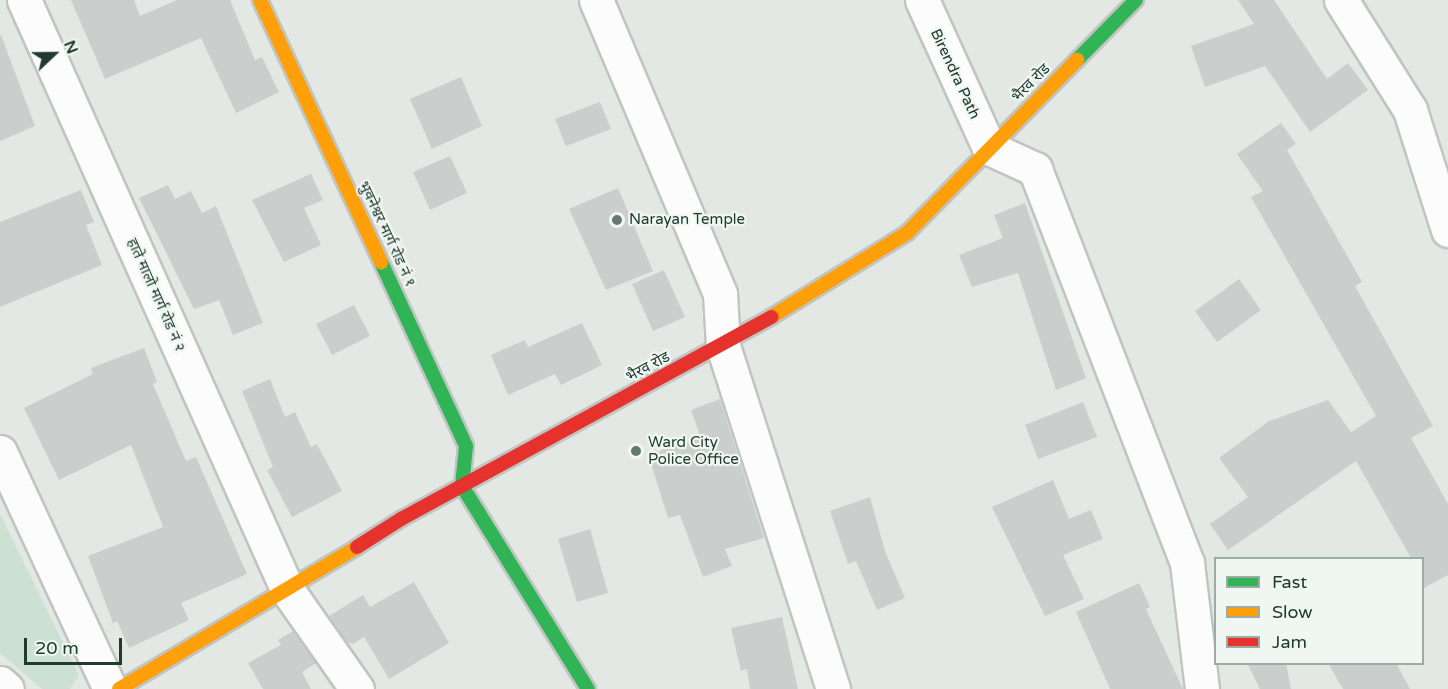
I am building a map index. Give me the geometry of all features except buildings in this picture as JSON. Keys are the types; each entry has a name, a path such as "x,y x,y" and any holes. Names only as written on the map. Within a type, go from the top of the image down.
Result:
{"main road":[{"name":"भुवनेश्वर मार्ग रोड नं १","path":"260,0 466,446 462,486"},
{"name":"भैरव रोड","path":"119,689 288,591 401,519 723,346 907,233 1136,0"},
{"path":"462,486 588,689"}],"street":[{"name":"हाते मालो मार्ग रोड नं २","path":"24,0 288,591 357,689"},
{"path":"596,0 720,294 723,346 833,689"},
{"name":"Birendra Path","path":"922,0 989,148"},
{"path":"1341,0 1410,110 1448,230"},
{"path":"989,148 1035,168 1187,563 1202,689"},
{"path":"0,452 110,689"},
{"path":"0,683 8,689"}],"green space":[{"path":"0,514 79,675 70,689 42,689 0,653"}],"traffic: fast":[{"path":"1077,60 1136,0"},
{"path":"381,262 466,446 462,486 588,689"}],"traffic: slow":[{"path":"260,0 381,262"},
{"path":"771,317 907,233 1077,60"},
{"path":"119,689 357,547"}],"traffic: jam":[{"path":"357,547 401,519 771,317"}],"place":[{"name":"Narayan Temple","path":"617,220"},
{"name":"Ward City Police Office","path":"636,451"}]}
